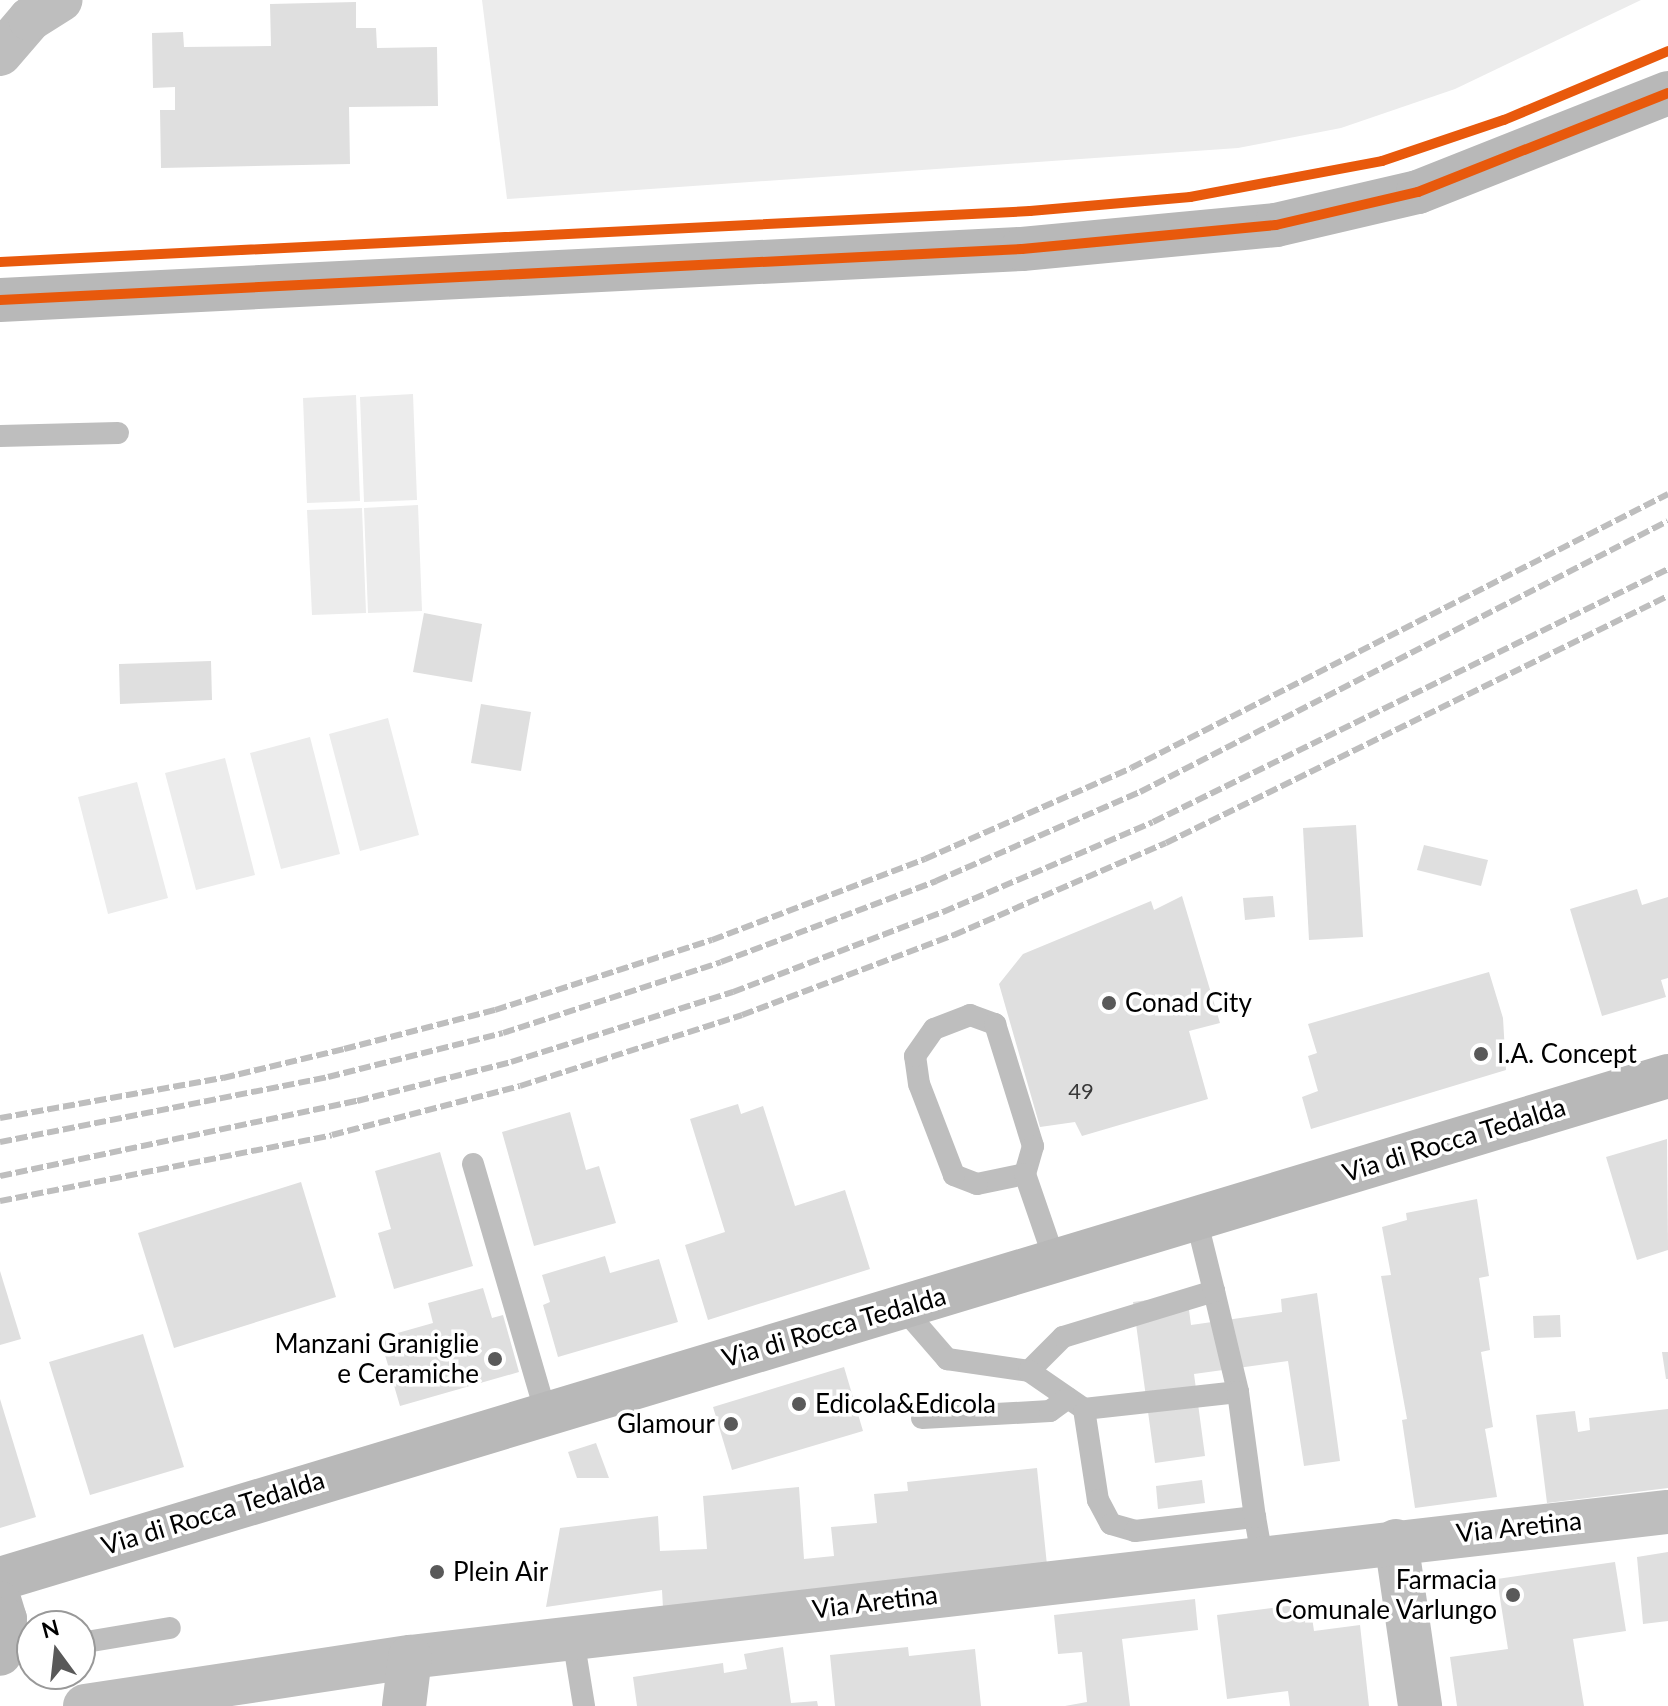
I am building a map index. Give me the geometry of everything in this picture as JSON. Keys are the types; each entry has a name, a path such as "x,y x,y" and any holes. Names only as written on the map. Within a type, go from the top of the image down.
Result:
{"street":[{"path":"0,54 30,19 60,0"},
{"path":"0,300 1036,248 1276,225 1418,192 1668,93"},
{"name":"Via di Rocca Tedalda","path":"0,1579 545,1411 1668,1076"},
{"name":"Via Aretina","path":"85,1706 410,1657 573,1638 1258,1536 1396,1541 1668,1512"},
{"path":"1396,1541 1420,1706"},
{"path":"0,1603 5,1619 0,1655"},
{"path":"404,1706 410,1657"}],"lane":[{"path":"0,436 118,433"},
{"path":"1025,1174 977,1184 954,1175 919,1084 915,1056 934,1029 970,1015 995,1024 1033,1146 1025,1174 1055,1261"},
{"path":"473,1164 545,1411"},
{"path":"902,1307 947,1359 1029,1371 1076,1404 1098,1500 1111,1524 1135,1531 1258,1536 1238,1392 1196,1218"},
{"path":"1029,1371 1063,1337 1214,1291"},
{"path":"922,1418 1050,1411 1076,1404 1238,1392"},
{"path":"96,1640 170,1628"},
{"path":"573,1638 584,1706"}],"shaded area":[{"path":"482,0 1641,0 1455,89 1341,128 1238,148 507,199"},
{"path":"413,394 417,500 364,502 360,397"},
{"path":"356,395 360,501 307,503 303,398"},
{"path":"418,505 422,611 368,613 364,508"},
{"path":"362,508 366,613 312,615 307,510"},
{"path":"388,718 419,835 360,851 329,734"},
{"path":"310,737 340,854 281,869 250,753"},
{"path":"225,758 255,875 196,890 165,773"},
{"path":"137,782 168,898 108,914 78,797"}],"building":[{"path":"356,2 356,28 376,28 377,48 437,47 438,106 349,107 350,164 161,168 160,110 175,110 175,87 153,88 152,33 183,32 184,47 271,46 270,4"},
{"path":"424,613 482,624 472,682 413,672"},
{"path":"211,661 212,700 120,704 119,664"},
{"path":"481,704 531,712 521,771 471,763"},
{"path":"1356,825 1363,937 1309,940 1303,828"},
{"path":"1424,845 1488,860 1481,886 1417,870"},
{"path":"1637,889 1642,905 1668,897 1668,978 1661,980 1666,997 1602,1016 1570,909"},
{"name":"Conad City","path":"1182,896 1220,1023 1189,1031 1208,1099 1082,1136 1075,1122 1040,1127 999,984 1023,954 1151,901 1154,910"},
{"path":"1273,896 1275,917 1245,920 1243,898"},
{"path":"1489,972 1503,1018 1506,1070 1311,1129 1302,1097 1318,1091 1308,1056 1317,1053 1308,1024"},
{"path":"738,1104 741,1114 763,1106 795,1206 845,1190 870,1269 708,1320 685,1245 725,1232 690,1119"},
{"path":"570,1112 586,1170 599,1166 616,1223 534,1246 502,1132"},
{"path":"1667,1139 1668,1250 1637,1260 1606,1157"},
{"path":"440,1152 473,1266 394,1289 378,1233 391,1229 375,1171"},
{"path":"301,1182 336,1297 174,1348 138,1233"},
{"path":"1477,1199 1489,1276 1479,1278 1490,1350 1481,1352 1493,1427 1485,1429 1497,1497 1415,1508 1402,1420 1407,1419 1381,1276 1391,1275 1382,1227 1407,1220 1406,1213"},
{"path":"605,1256 610,1273 659,1259 678,1322 558,1357 543,1305 550,1302 542,1275"},
{"path":"0,1271 21,1339 0,1345"},
{"path":"483,1288 492,1318 503,1315 519,1372 400,1406 380,1338 433,1323 428,1303"},
{"path":"1317,1293 1340,1461 1304,1466 1288,1361 1194,1374 1205,1456 1155,1463 1133,1302 1187,1295 1191,1325 1282,1312 1281,1299"},
{"path":"1560,1315 1561,1337 1534,1338 1533,1316"},
{"path":"143,1334 184,1467 90,1495 49,1362"},
{"path":"1662,1352 1668,1352 1668,1379 1666,1379"},
{"path":"844,1367 863,1431 732,1470 713,1407"},
{"path":"0,1399 36,1517 0,1528"},
{"path":"1668,1409 1668,1488 1547,1503 1536,1415 1575,1411 1578,1432 1590,1430 1589,1418"},
{"path":"596,1443 609,1478 577,1478 568,1452"},
{"path":"1037,1468 1047,1565 663,1608 662,1590 546,1607 560,1528 658,1516 660,1551 707,1549 703,1496 799,1487 804,1559 834,1556 831,1527 877,1523 874,1494 908,1491 907,1482"},
{"path":"1202,1480 1205,1503 1158,1509 1156,1486"},
{"path":"1668,1552 1668,1621 1643,1624 1637,1557"},
{"path":"1615,1562 1626,1631 1573,1639 1584,1706 1457,1706 1450,1657 1508,1649 1497,1579"},
{"path":"1195,1599 1198,1630 1122,1639 1130,1706 1065,1706 1087,1702 1082,1652 1058,1654 1054,1615"},
{"path":"1310,1603 1314,1631 1360,1625 1369,1706 1290,1706 1288,1691 1227,1699 1217,1615"},
{"path":"783,1647 791,1703 817,1701 818,1706 637,1706 633,1677 723,1663 724,1673 747,1669 744,1654"},
{"path":"908,1647 909,1656 975,1649 981,1706 835,1706 830,1655"}],"railway":[{"path":"0,1118 223,1078 344,1049 495,1010 712,940 925,859 1131,768 1668,494"},
{"path":"0,1142 328,1077 503,1033 721,962 936,881 1140,792 1668,521"},
{"path":"0,1176 357,1101 511,1062 733,992 943,912 1153,822 1668,569"},
{"path":"0,1201 332,1135 520,1086 742,1015 954,935 1166,843 1668,596"}],"cycle path":[{"path":"0,262 1030,211 1190,197 1382,161 1504,120 1668,51"},
{"path":"0,300 1022,249 1276,225 1418,192 1668,93"}],"place":[{"name":"Conad City","path":"1109,1003"},
{"name":"I.A. Concept","path":"1481,1054"},
{"name":"Manzani Graniglie e Ceramiche","path":"495,1359"},
{"name":"Edicola&Edicola","path":"799,1404"},
{"name":"Glamour","path":"731,1424"},
{"name":"Plein Air","path":"437,1572"},
{"name":"Farmacia Comunale Varlungo","path":"1513,1595"}]}
